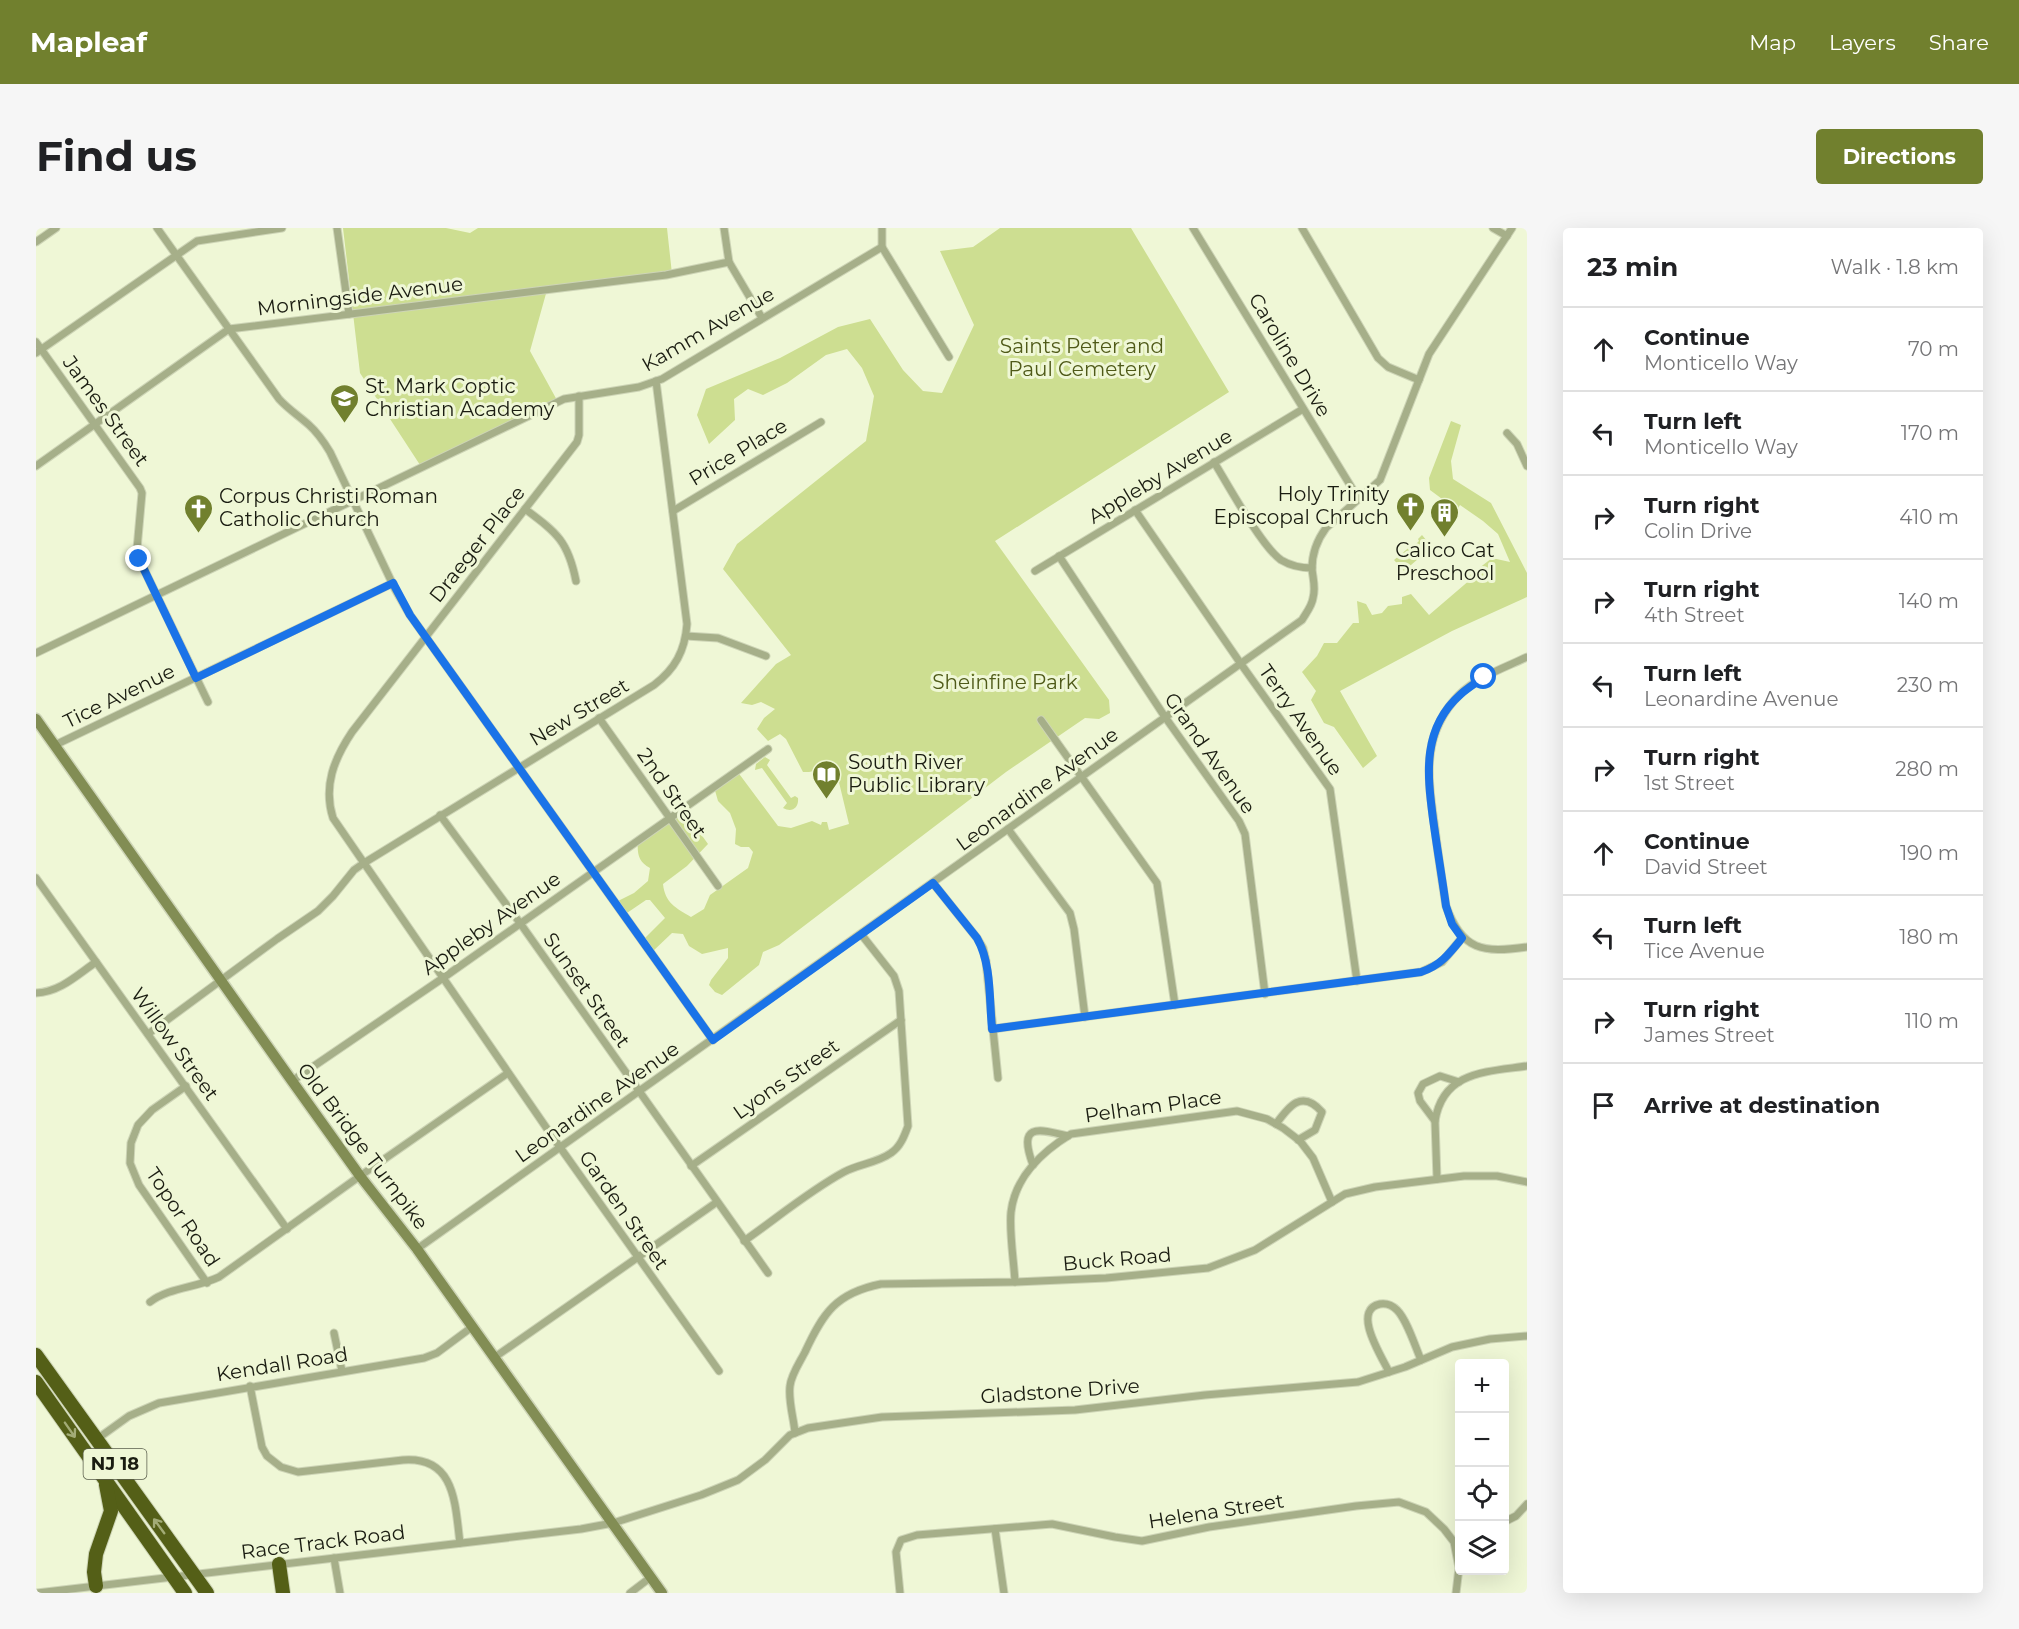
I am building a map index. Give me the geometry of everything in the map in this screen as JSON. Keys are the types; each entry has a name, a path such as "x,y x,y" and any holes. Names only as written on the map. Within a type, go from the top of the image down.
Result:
{"highway":[{"name":"NJ 18","path":"36,1355 207,1593"},
{"name":"NJ 18","path":"36,1382 185,1593"},
{"path":"104,1588 94,1572 96,1554 111,1511 105,1480"},
{"path":"279,1564 283,1593"}],"street":[{"path":"36,242 56,228"},
{"path":"157,228 279,399 311,426 322,439 410,615 713,1040"},
{"path":"39,352 197,241 282,228"},
{"path":"337,228 349,314"},
{"path":"724,228 729,262 762,318"},
{"path":"882,228 882,246 950,357"},
{"name":"Caroline Drive","path":"1193,228 1359,498"},
{"path":"1302,228 1378,358 1388,368 1419,380"},
{"path":"1493,228 1506,236"},
{"name":"Leonardine Avenue","path":"417,1249 561,1149 1302,620 1314,598 1312,568 1319,537 1380,480 1429,354 1512,228"},
{"name":"Kamm Avenue","path":"36,653 564,399 639,387 656,381 882,246"},
{"name":"Morningside Avenue","path":"36,466 229,329 666,276 729,262"},
{"name":"James Street","path":"36,342 39,352 140,488 142,493 137,549 139,559 208,702"},
{"name":"New Street","path":"148,1034 318,911 354,870 664,677 677,662 686,636 686,615 656,381"},
{"name":"Draeger Place","path":"443,978 333,818 329,801 330,773 339,752 352,732 577,442 579,396"},
{"name":"Appleby Avenue","path":"1035,571 1303,409"},
{"name":"Price Place","path":"673,511 821,422"},
{"path":"1507,433 1517,444 1527,466"},
{"path":"1214,462 1268,546 1279,558 1292,566 1312,568"},
{"path":"525,510 555,532 568,550 576,581"},
{"name":"Terry Avenue","path":"1135,510 1330,789 1357,981"},
{"name":"Grand Avenue","path":"1059,556 1165,717 1239,821 1245,834 1265,994"},
{"name":"Tice Avenue","path":"55,745 393,583"},
{"path":"686,636 718,638 766,656"},
{"path":"1527,657 1484,677 1460,694 1439,724 1431,742 1428,779 1446,906 1452,924 1462,938 1478,947 1495,950 1527,947"},
{"name":"2nd Street","path":"599,718 718,886"},
{"name":"Old Bridge Turnpike","path":"36,719 360,1176 417,1249 662,1593"},
{"path":"1041,720 1157,883 1175,1005"},
{"name":"Appleby Avenue","path":"292,1081 443,978 768,749"},
{"name":"Sunset Street","path":"440,815 520,923 768,1273"},
{"path":"1008,829 1070,913 1085,1017"},
{"name":"Willow Street","path":"36,878 287,1229"},
{"path":"933,883 983,948 998,1078"},
{"path":"744,1241 828,1181 845,1171 892,1153 903,1139 908,1126 899,991 894,976 861,934"},
{"path":"992,1029 1421,972 1442,962 1462,938"},
{"path":"36,993 62,986 96,962"},
{"name":"Garden Street","path":"443,978 719,1371"},
{"name":"Lyons Street","path":"691,1166 901,1020"},
{"path":"1437,1179 1435,1121 1437,1104 1451,1087 1459,1082 1484,1072 1527,1066"},
{"path":"150,1302 166,1293 207,1283 219,1277 508,1073"},
{"path":"1435,1121 1420,1101 1418,1093 1423,1084 1440,1076 1459,1082"},
{"name":"Topor Road","path":"186,1086 152,1110 138,1125 133,1133 130,1163 139,1185 207,1283"},
{"path":"1276,1124 1288,1107 1301,1100 1316,1106 1322,1112 1315,1130 1298,1140"},
{"name":"Pelham Place","path":"1015,1282 1011,1212 1018,1186 1033,1165 1053,1145 1068,1136 1103,1128 1237,1111 1267,1119 1298,1140 1314,1158 1332,1202"},
{"path":"1033,1165 1027,1148 1030,1133 1043,1130 1068,1136"},
{"name":"Buck Road","path":"795,1433 790,1386 797,1368 819,1322 834,1304 851,1292 881,1284 1106,1278 1208,1268 1255,1250 1345,1194 1375,1187 1464,1176 1497,1176 1527,1182"},
{"path":"495,1357 717,1202"},
{"path":"1389,1372 1372,1337 1368,1322 1367,1315 1376,1305 1385,1303 1397,1310 1421,1360"},
{"name":"Kendall Road","path":"97,1439 129,1416 159,1403 424,1358 437,1353 472,1327"},
{"path":"334,1333 342,1371"},
{"name":"Gladstone Drive","path":"612,1523 701,1495 738,1480 765,1460 790,1435 831,1424 882,1417 1075,1410 1205,1395 1358,1382 1452,1347 1490,1339 1527,1336"},
{"path":"250,1386 261,1447 273,1462 290,1471 298,1472 403,1460 420,1460 429,1463 443,1474 452,1490 460,1543"},
{"name":"Helena Street","path":"900,1593 896,1552 901,1540 918,1535 1052,1524 1142,1541 1209,1527 1399,1502 1426,1512 1455,1539"},
{"path":"1506,1521 1516,1516 1527,1504"},
{"name":"Race Track Road","path":"37,1593 104,1588 193,1573 581,1529 612,1523"},
{"path":"995,1528 1004,1593"},
{"path":"334,1557 340,1593"},
{"name":"Helena Street","path":"1456,1593 1458,1575"},
{"path":"630,1593 651,1577"}],"green space":[{"path":"343,228 446,228 470,233 478,228 667,228 672,274 547,290 530,351 558,402 422,468 360,373"},
{"path":"1000,228 1131,228 1229,392 995,541 1109,700 1110,713 1099,719 1085,718 1006,772 779,945 763,952 759,965 722,995 715,992 709,985 728,958 728,948 702,954 689,946 683,934 672,933 651,953 642,941 665,918 650,900 646,900 624,915 614,903 634,893 648,881 650,868 639,857 638,840 683,809 708,844 687,866 663,884 666,896 672,904 691,917 704,909 710,895 748,868 753,852 749,847 735,844 736,829 730,813 718,801 714,787 737,771 778,826 791,828 812,821 821,825 822,822 827,822 829,830 849,824 837,774 839,770 834,766 803,772 786,739 780,734 768,741 757,729 764,718 775,709 761,702 752,705 741,703 776,664 791,655 723,569 737,544 866,441 874,396 862,368 847,349 826,355 787,383 763,395 748,389 734,399 735,420 709,444 697,415 706,389 780,358 838,327 870,319 903,370 923,391 942,393 974,325 940,251 973,247"},
{"path":"1451,421 1461,425 1451,461 1453,479 1491,503 1527,573 1527,597 1452,631 1340,691 1377,756 1363,768 1334,727 1324,723 1311,700 1316,691 1302,672 1317,656 1324,643 1337,643 1353,623 1359,623 1357,601 1366,604 1372,615 1382,613 1388,606 1402,604 1402,597 1411,594 1429,615 1471,579 1469,576 1492,558 1510,562 1498,534 1460,505 1457,510 1430,490 1429,478"},
{"path":"1422,535 1432,547 1404,571 1394,560 1412,545 1414,546"},
{"path":"765,757 770,760 767,765 791,798 795,796 798,798 794,809 783,808 787,803 762,768 755,770 756,764"}],"place":[{"name":"St. Mark Coptic Christian Academy","path":"344,424"},
{"name":"Holy Trinity Episcopal Chruch","path":"1410,532"},
{"name":"Corpus Christi Roman Catholic Church","path":"198,534"},
{"name":"Calico Cat Preschool","path":"1445,538"},
{"name":"South River Public Library","path":"827,800"}],"route":[{"path":"139,559 196,678 393,583 410,615 514,764 713,1040 933,883 983,948 992,1029 1265,994 1431,969 1442,962 1462,938 1452,924 1446,906 1428,779 1431,742 1448,708 1460,694 1484,677"}],"park label":[{"name":"Saints Peter and Paul Cemetery","path":"1082,358"},
{"name":"Sheinfine Park","path":"1005,682"}]}
